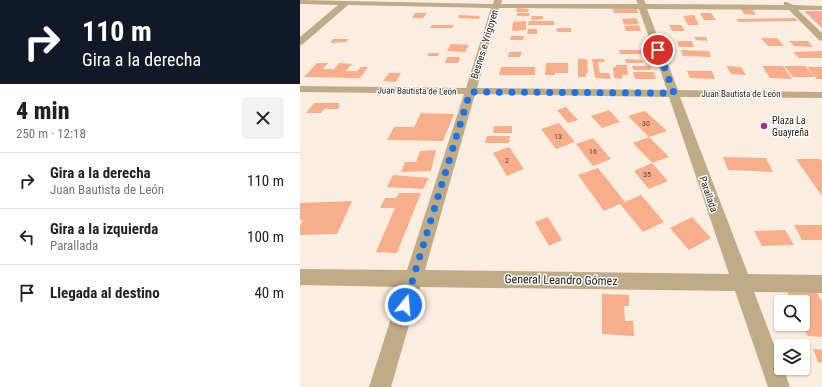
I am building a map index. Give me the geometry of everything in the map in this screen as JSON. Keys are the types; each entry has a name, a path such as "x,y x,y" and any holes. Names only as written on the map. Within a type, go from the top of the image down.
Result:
{"street":[{"path":"783,0 822,38"},
{"path":"300,2 641,3 822,8"},
{"path":"300,42 347,2"},
{"name":"Besnes e Yrigoyen","path":"380,387 497,3"},
{"name":"Parallada","path":"641,3 740,283 779,387"},
{"name":"Juan Bautista de León","path":"300,89 470,92 822,94"},
{"name":"General Leandro Gómez","path":"300,276 822,284"}],"shaded area":[{"path":"804,11 822,11 822,28"}],"building":[{"path":"517,8 529,9 528,12 516,12"},
{"path":"740,8 751,8 756,15 744,14"},
{"path":"613,9 637,9 638,13 614,13"},
{"path":"415,13 427,13 423,18 412,18"},
{"path":"517,13 530,13 529,16 517,16"},
{"path":"700,13 711,13 716,20 704,20"},
{"path":"459,15 480,16 479,19 458,18"},
{"path":"694,15 699,25 688,25 683,16"},
{"path":"532,16 543,16 543,19 531,20"},
{"path":"636,18 639,24 624,25 622,19"},
{"path":"795,18 798,21 739,22 736,19"},
{"path":"526,21 526,30 512,31 513,22"},
{"path":"529,21 554,21 554,25 528,25"},
{"path":"432,25 454,25 452,28 430,28"},
{"path":"639,25 641,31 626,31 624,26"},
{"path":"669,25 681,25 685,31 672,31"},
{"path":"557,28 571,28 571,32 557,32"},
{"path":"528,29 537,29 537,34 527,34"},
{"path":"511,36 524,36 523,40 510,40"},
{"path":"694,37 706,37 708,41 696,40"},
{"path":"761,38 777,38 784,46 768,46"},
{"path":"333,39 349,39 346,42 330,43"},
{"path":"677,41 692,41 694,47 679,47"},
{"path":"789,41 808,41 813,47 794,46"},
{"path":"451,44 469,45 465,52 447,51"},
{"path":"619,50 646,50 647,54 620,54"},
{"path":"681,50 709,51 711,57 683,56"},
{"path":"822,51 822,58 799,58 793,52"},
{"path":"509,52 522,52 520,57 508,57"},
{"path":"429,53 439,53 438,56 427,56"},
{"path":"447,57 460,57 458,63 445,63"},
{"path":"578,59 587,59 588,73 586,73 586,77 578,77"},
{"path":"592,59 604,59 605,62 598,62 600,73 609,73 611,79 595,78"},
{"path":"625,59 642,60 643,63 626,63"},
{"path":"317,63 328,63 323,69 334,69 339,63 352,64 346,71 357,71 361,67 368,67 360,78 304,77"},
{"path":"546,63 568,63 568,73 545,75"},
{"path":"616,65 627,65 628,75 622,75 622,79 614,78 613,67 616,67"},
{"path":"632,66 650,66 651,70 633,70"},
{"path":"726,66 741,67 746,75 731,74"},
{"path":"762,66 783,66 792,79 770,78"},
{"path":"784,66 805,66 815,77 793,77"},
{"path":"501,67 535,67 535,75 499,75"},
{"path":"807,67 822,67 822,79 817,79"},
{"path":"687,71 712,71 715,79 690,78"},
{"path":"633,72 654,72 656,79 635,79"},
{"path":"389,73 401,73 396,82 383,81"},
{"path":"314,103 339,103 339,109 324,109 321,113 306,113"},
{"path":"566,107 578,120 568,123 557,110"},
{"path":"609,110 620,122 602,128 591,116"},
{"path":"645,111 667,131 649,137 628,116"},
{"path":"421,113 454,114 443,141 387,140 394,127 414,127"},
{"path":"559,123 575,142 556,149 541,129"},
{"path":"494,126 512,126 512,133 493,133"},
{"path":"487,136 510,136 509,143 485,143"},
{"path":"649,137 669,157 652,163 633,143"},
{"path":"593,138 611,159 593,166 576,144"},
{"path":"509,147 524,169 507,176 493,153"},
{"path":"436,150 431,171 401,172 405,162 416,162 420,151"},
{"path":"723,157 766,158 773,172 728,170"},
{"path":"796,159 820,159 822,161 822,196"},
{"path":"652,163 668,181 649,189 634,171"},
{"path":"598,168 625,202 641,195 664,222 643,232 620,204 604,211 578,175"},
{"path":"393,175 429,178 423,189 387,187"},
{"path":"399,193 421,193 397,253 376,252 395,208 380,208 385,198 396,198"},
{"path":"352,201 337,234 300,235 300,226 303,220 300,220 300,203"},
{"path":"548,217 562,240 549,246 535,222"},
{"path":"692,217 711,238 689,250 670,228"},
{"path":"794,225 822,225 822,240 802,240"},
{"path":"785,230 794,245 762,246 754,231"},
{"path":"787,291 817,292 822,302 822,337 808,336 806,331 810,331 810,295 789,295"},
{"path":"602,294 629,295 629,306 624,306 625,321 633,321 634,336 602,334"},
{"path":"813,349 822,350 822,363 818,362"}],"place":[{"name":"Plaza La Guayreña","path":"764,126"}],"route":[{"path":"405,305 470,92 674,93 658,50"}]}
